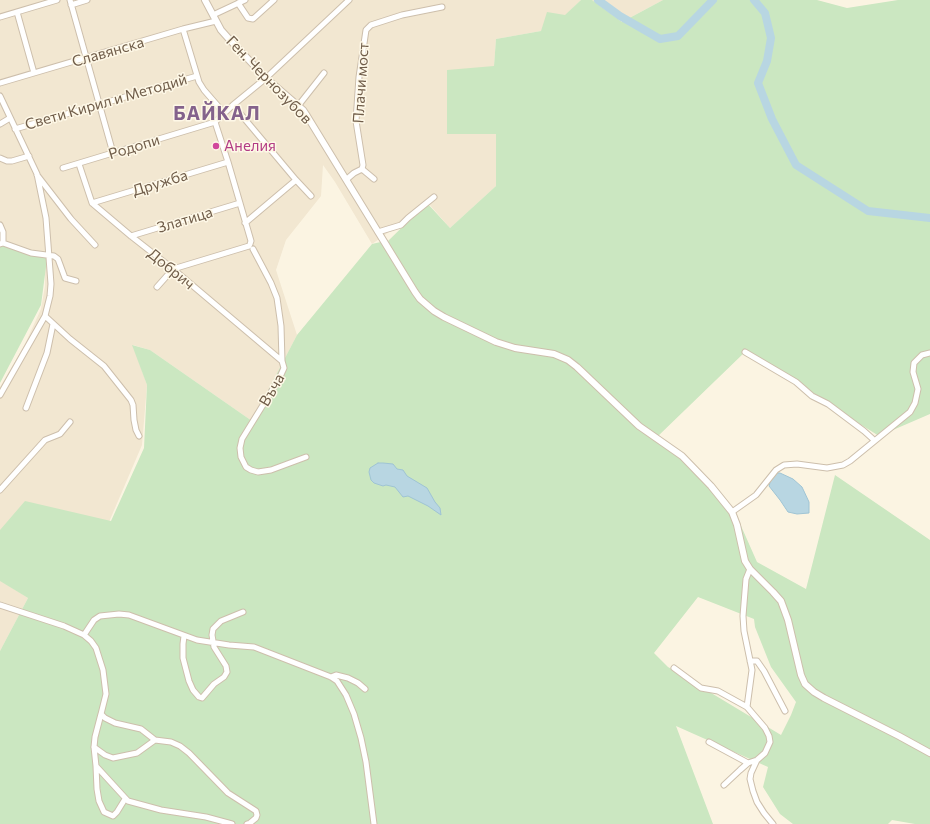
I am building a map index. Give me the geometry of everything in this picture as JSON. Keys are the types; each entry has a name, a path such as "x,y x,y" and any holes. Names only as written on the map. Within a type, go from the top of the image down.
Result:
{"street":[{"path":"0,17 57,0"},
{"path":"87,0 70,2 113,153"},
{"name":"Ген. Чернозубов","path":"205,0 216,21 229,39 266,78 308,116 415,292 434,311 466,329 496,342 515,348 554,354 568,360 639,426 682,456 711,486 732,512"},
{"path":"213,15 244,0"},
{"path":"238,3 248,18 253,20 274,0"},
{"name":"Родопи","path":"63,168 215,122 266,78 349,0"},
{"name":"Плачи мост","path":"362,169 363,164 356,121 359,78 366,30 371,25 402,15 442,7"},
{"path":"17,12 34,73"},
{"name":"Славянска","path":"0,83 183,29 216,21"},
{"path":"183,29 197,76 204,90 224,113"},
{"path":"298,106 324,73"},
{"name":"Свети Кирил и Методий","path":"15,129 197,76"},
{"path":"0,96 37,174 46,218 50,296 45,316 0,395"},
{"path":"233,105 311,196"},
{"path":"0,124 10,118"},
{"name":"Въча","path":"215,122 252,246 277,298 281,326 282,361 284,368 282,375 242,439 240,448 241,457 246,467 258,472 271,470 306,457"},
{"path":"0,158 7,161 12,161 29,156"},
{"name":"Дружба","path":"92,203 228,162"},
{"path":"79,164 92,203"},
{"path":"347,179 362,169 374,179"},
{"path":"37,174 71,219 95,245"},
{"path":"245,223 296,180"},
{"path":"378,232 402,225 408,218 434,197"},
{"name":"Добрич","path":"92,203 282,361"},
{"name":"Златица","path":"131,236 240,203"},
{"path":"0,225 3,232 1,243 31,253 49,254 54,256 58,259 65,278 76,281"},
{"path":"157,287 173,269 252,246"},
{"path":"45,316 104,366 131,400 133,405 134,420 139,436"},
{"path":"26,408 47,354 53,324"},
{"path":"745,352 796,382 812,396 828,404 874,440"},
{"path":"930,353 922,355 914,363 914,372 918,389 917,396 912,408 906,415 843,465 827,468 797,464 780,466 756,495 732,512 737,524 744,557 750,570 773,592 780,601 788,620 800,675 805,684 824,698 930,753"},
{"path":"0,490 45,440 60,434 70,422"},
{"path":"747,707 751,677 743,616 746,579 750,570"},
{"path":"0,605 64,626 84,635 96,648 103,670 106,694 102,714 97,724 94,747 96,789 99,801 104,812 107,814 113,816 125,799"},
{"path":"184,636 184,658 188,681 193,690 201,698 204,697 210,688 224,677 227,672 226,666 216,651 212,632 216,624 243,612"},
{"path":"84,635 94,620 105,615 119,614 142,619 184,636 213,642 254,647 331,677 337,681 346,695 354,714 361,738 370,788 374,824"},
{"path":"750,661 757,661 764,671 785,711"},
{"path":"674,668 700,688 718,691 747,707 765,728 770,742 768,748 757,760 750,779 760,808 773,824"},
{"path":"331,677 336,675 348,678 358,683 365,689"},
{"path":"102,714 109,721 141,729 155,740 171,742 180,746 189,753 228,793 256,811 256,818 247,824"},
{"path":"94,747 105,756 113,758 137,753 155,740"},
{"path":"709,742 748,764"},
{"path":"724,785 748,764 757,760"},
{"path":"96,766 120,791 125,799 132,803 206,817 232,824"}],"shaded area":[{"path":"0,0 581,0 565,16 541,31 496,39 494,66 447,134 496,134 496,186 450,228 429,204 372,244 335,182 323,165 321,196 286,240 276,270 297,335 252,421 150,350 133,345 147,385 142,445 109,522 0,531 0,387 25,344 41,309 45,286 45,257 0,245"},
{"path":"592,0 663,0 622,22"},
{"path":"0,580 28,598 0,651"}],"green space":[{"path":"581,0 592,0 622,22 663,0 817,0 847,8 898,0 930,0 930,414 879,436 745,352 656,438 682,456 734,510 757,562 806,589 835,475 930,540 930,824 915,824 892,820 888,824 793,824 780,814 763,787 768,767 676,726 713,824 0,824 0,651 28,598 0,581 0,530 25,501 111,521 144,448 147,385 132,345 150,350 252,421 297,335 372,244 385,241 408,280 388,241 427,203 450,228 496,186 496,134 447,134 447,70 494,66 496,39 541,31 547,12 565,15","holes":["698,597 754,619 755,627 771,667 796,702 781,735 668,667 654,653"]},
{"path":"0,243 13,246 47,259 41,305 0,383"}],"water":[{"path":"378,463 393,464 397,469 403,470 407,476 427,488 440,508 441,515 428,506 408,496 403,497 395,487 386,485 383,486 374,483 371,480 369,472 370,468"},
{"path":"776,473 780,473 793,479 802,487 809,502 809,513 797,514 788,512 769,486 772,476"}],"waterway":[{"path":"598,0 620,16 660,39 678,36 713,0"},
{"path":"754,0 765,13 771,38 767,61 758,83 772,119 796,165 868,211 930,218"}],"place":[{"name":"Анелия","path":"216,146"}],"district":[{"name":"БАЙКАЛ","path":"217,114"}]}
